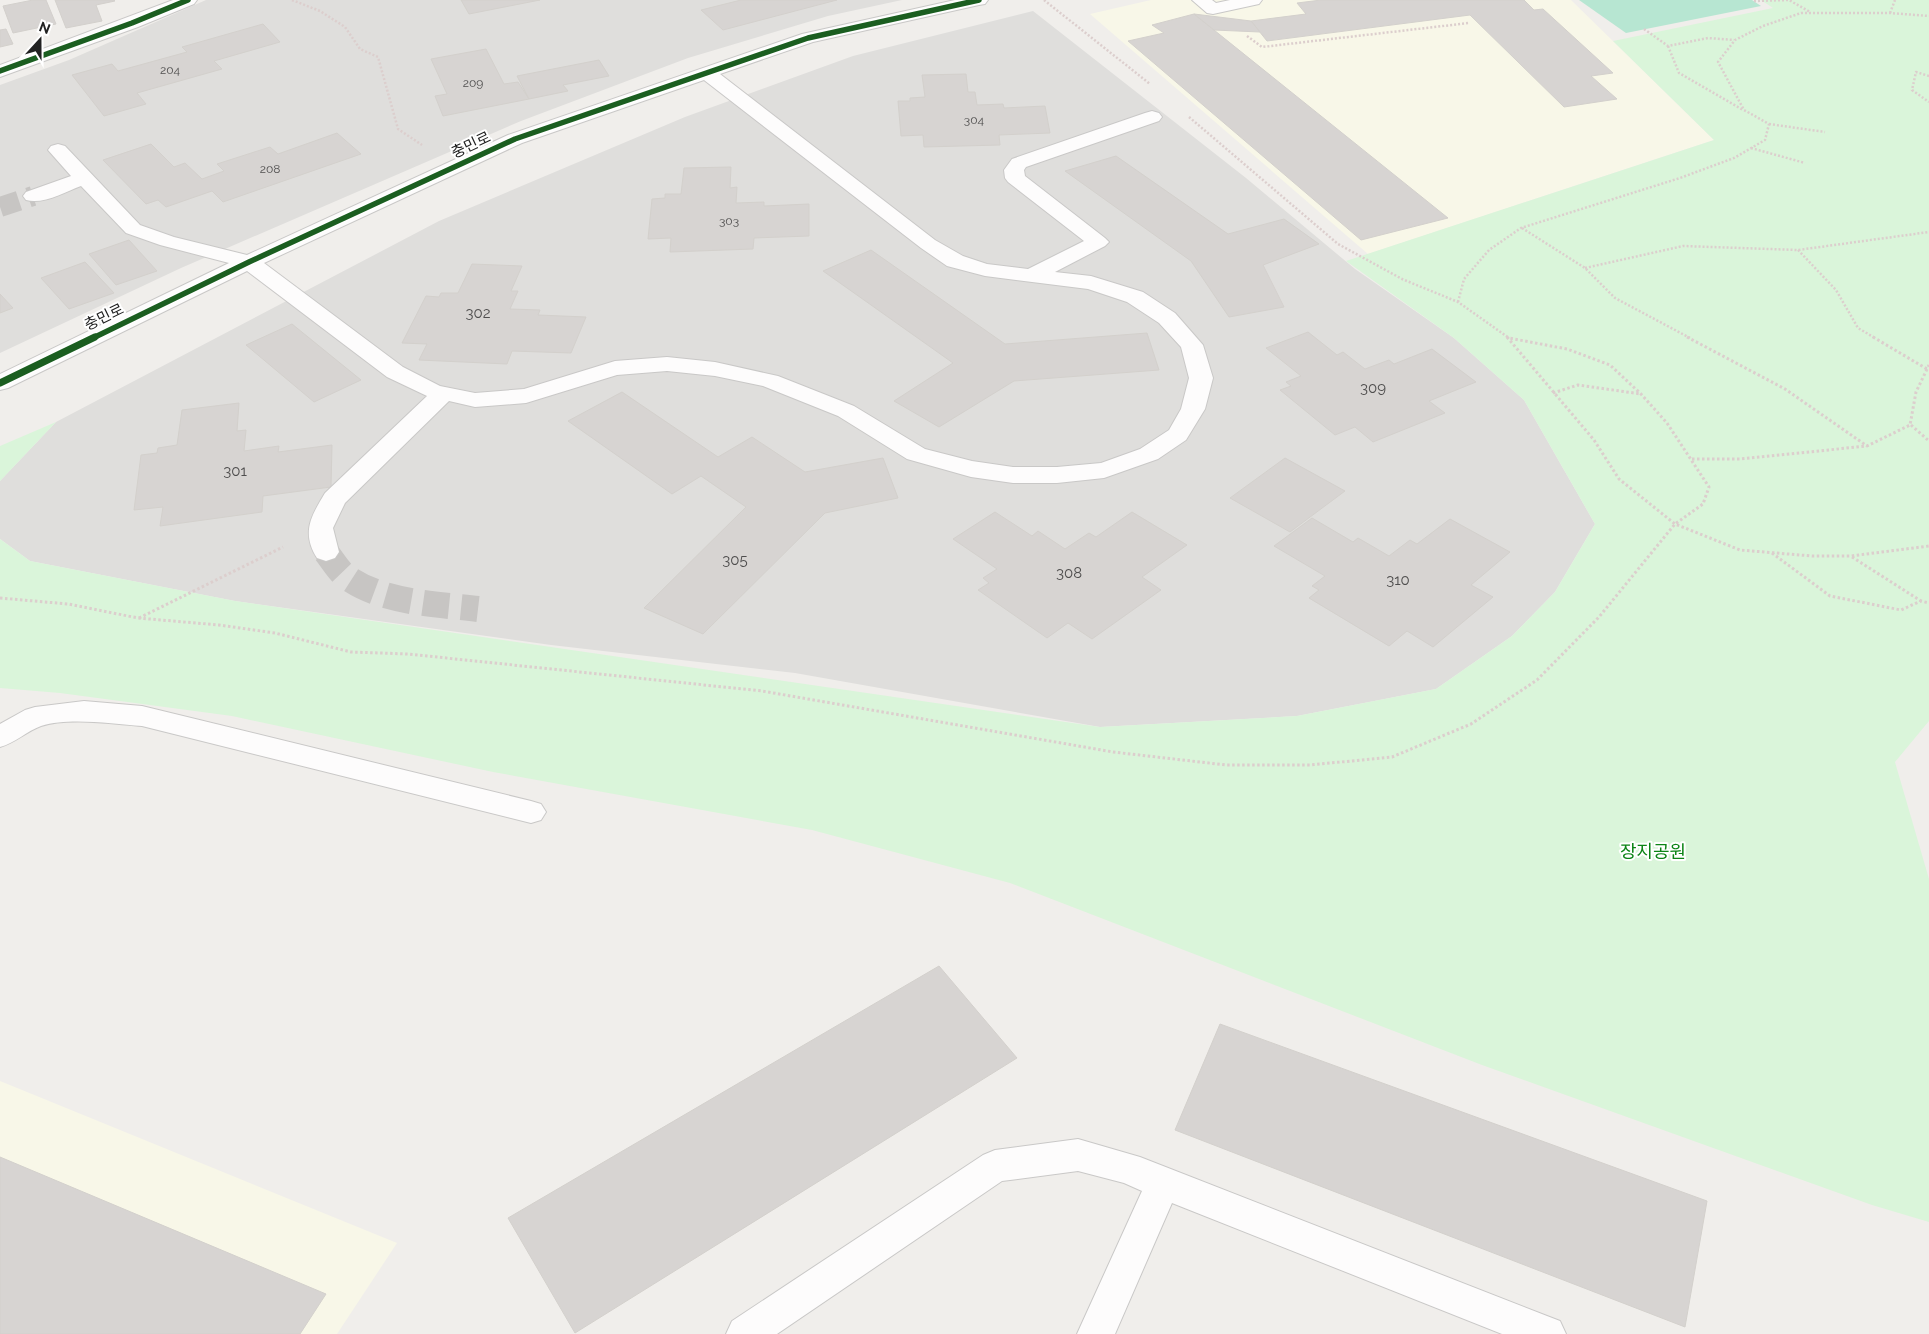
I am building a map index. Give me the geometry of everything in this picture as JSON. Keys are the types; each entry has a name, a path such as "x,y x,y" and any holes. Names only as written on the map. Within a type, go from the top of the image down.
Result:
{"street":[{"path":"0,71 96,37 188,0"},
{"name":"충민로","path":"0,383 249,262 515,139 808,38 979,0"},
{"path":"1207,5 1254,0"},
{"path":"58,150 133,229 167,241 249,262 395,372 433,390 444,393 475,400 526,396 615,368 667,364 715,369 770,381 846,411 916,454 971,469 1013,475 1057,475 1104,470 1149,454 1178,435 1193,409 1201,378 1192,345 1167,318 1136,297 1091,282 985,270 955,261 928,244 707,73"},
{"path":"1033,276 1098,242 1015,178 1014,170 1019,162 1152,117"},
{"path":"33,196 85,178"},
{"path":"326,552 320,528 334,499 444,393"},
{"path":"0,737 35,717 84,710 142,716 531,812"},
{"path":"746,1334 995,1166 1078,1155 1128,1168 1163,1184 1547,1334"},
{"path":"1096,1334 1163,1184"}],"path":[{"path":"292,0 320,10 345,26 360,48 378,57 398,129 424,146 447,171"},
{"path":"1044,0 1152,85"},
{"path":"1754,1 1789,0 1812,13"},
{"path":"1890,12 1895,0"},
{"path":"1207,5 1262,48 1469,24"},
{"path":"1744,110 1718,62 1735,40 1763,26 1801,13 1890,12 1929,16"},
{"path":"1644,30 1668,46 1679,73 1744,110 1769,124 1825,132"},
{"path":"1668,46 1708,38 1735,40"},
{"path":"1929,76 1916,72 1912,90 1929,102"},
{"path":"1188,116 1338,244 1402,279 1458,302 1509,338 1594,440 1619,479 1675,524 1740,550 1812,556 1851,556 1929,546"},
{"path":"1458,302 1464,279 1489,250 1521,228 1680,178 1734,158 1765,140 1769,124"},
{"path":"1750,148 1805,163"},
{"path":"1521,228 1584,268 1615,298 1785,389 1867,446"},
{"path":"1584,268 1683,246 1798,250 1929,232"},
{"path":"1798,250 1836,290 1858,328 1927,369"},
{"path":"0,598 68,604 138,618 219,625 275,633 351,652 408,654 762,691 1113,752 1226,766 1310,765 1392,757 1471,724 1537,680 1599,617 1675,524 1704,504 1709,487 1667,423 1641,394 1610,365 1567,349 1509,338"},
{"path":"1910,425 1916,392 1929,366"},
{"path":"1553,393 1578,384 1641,394"},
{"path":"1692,459 1740,459 1867,446 1910,425"},
{"path":"1910,425 1929,441"},
{"path":"138,618 320,528"},
{"path":"1772,552 1830,596 1901,610 1921,601"},
{"path":"1851,556 1921,601 1929,603"}],"shaded area":[{"path":"206,0 902,0 828,16 688,58 521,121 181,268 0,353 0,85 69,60"},
{"path":"1151,0 1571,0 1714,140 1368,254 1090,14"},
{"path":"1033,11 1246,178 1355,269 1454,338 1524,400 1595,524 1555,592 1512,636 1436,689 1297,716 1100,727 795,673 551,645 235,601 30,561 0,539 0,481 56,422 439,221 685,117 853,56"},
{"path":"0,1081 397,1243 337,1334 0,1334"}],"green space":[{"path":"1579,0 1752,0 1761,6 1626,33"},
{"name":"장지공원","path":"1761,0 1929,0 1929,721 1895,762 1929,879 1929,1222 1872,1205 1482,1065 1010,883 812,830 493,772 232,716 60,693 0,688 0,539 30,561 235,601 1100,727 1297,716 1436,689 1512,636 1555,592 1595,524 1524,400 1454,338 1346,261 1714,140 1613,41 1773,8"},
{"path":"56,422 0,481 0,446"}],"building":[{"path":"33,0 46,0 56,24 13,33 3,6"},
{"path":"55,0 115,1 96,5 102,21 66,28"},
{"path":"461,0 540,0 469,14"},
{"path":"741,0 837,0 723,30 701,10"},
{"path":"1321,0 1524,0 1534,10 1543,9 1613,73 1591,76 1617,99 1564,107 1470,15 1267,41 1251,21 1306,14 1297,3"},
{"path":"1194,14 1448,218 1361,240 1128,41 1164,33 1152,25"},
{"path":"1194,14 1251,21 1260,32 1214,30"},
{"path":"263,24 280,42 214,61 222,69 137,93 146,104 104,116 72,75 112,64 118,71 187,52 182,47"},
{"path":"6,29 13,44 0,47 0,30"},
{"path":"486,49 504,84 518,82 529,99 443,116 435,96 447,94 431,59"},
{"path":"599,60 609,76 563,85 568,91 529,99 517,76"},
{"path":"966,74 968,92 975,92 977,105 1003,104 1004,108 1045,106 1050,133 999,135 1000,145 924,147 923,135 901,136 898,101 910,101 910,98 925,97 922,75"},
{"path":"337,133 361,154 223,202 212,191 166,207 158,200 146,204 103,160 151,144 174,167 185,163 202,179 224,171 217,164 270,147 278,154"},
{"path":"1116,156 1228,234 1284,219 1319,244 1263,265 1284,307 1229,317 1191,261 1065,171"},
{"path":"731,167 730,188 737,187 736,203 764,202 764,206 809,204 809,236 754,238 753,249 670,252 671,238 648,239 652,199 665,198 665,194 681,194 684,168"},
{"path":"129,240 157,271 116,285 89,254"},
{"path":"871,250 1005,344 1147,333 1159,370 1014,381 939,427 894,401 953,363 823,271"},
{"path":"85,262 114,293 69,309 41,278"},
{"path":"472,264 522,266 511,291 518,291 510,309 540,310 538,315 586,317 571,353 512,351 507,364 419,360 427,344 402,343 426,296 439,297 441,293 458,293"},
{"path":"0,294 13,308 0,313"},
{"path":"292,324 361,380 314,402 246,345"},
{"path":"1308,332 1337,355 1343,352 1365,369 1389,360 1394,364 1432,349 1476,382 1429,401 1445,413 1373,442 1355,427 1335,435 1280,390 1291,386 1286,382 1301,376 1266,348"},
{"path":"622,392 718,457 752,437 805,472 883,458 898,498 825,513 703,634 644,608 746,507 701,476 672,494 568,421"},
{"path":"239,403 237,431 246,430 244,451 279,446 278,452 332,445 331,487 263,496 262,512 160,526 163,507 134,510 141,455 157,453 158,448 177,445 182,410"},
{"path":"1285,458 1345,491 1290,532 1230,498"},
{"path":"995,512 1032,536 1038,531 1065,549 1089,533 1096,537 1132,512 1187,545 1142,577 1161,590 1092,639 1068,623 1047,638 978,590 989,583 983,578 997,569 953,539"},
{"path":"1312,518 1353,542 1358,538 1389,556 1410,540 1417,544 1450,519 1510,552 1471,585 1493,597 1433,647 1407,631 1389,646 1309,598 1319,590 1312,586 1325,576 1274,546"},
{"path":"939,966 1017,1058 575,1333 508,1218"},
{"path":"1220,1024 1707,1201 1685,1327 1175,1130"},
{"path":"0,1157 326,1294 300,1334 0,1334"}],"tunnel":[{"path":"0,207 33,196"},
{"path":"326,552 345,576 378,593 428,604 478,609"}],"cycle path":[{"path":"0,71 132,23 188,0"},
{"path":"0,383 249,262 515,139 808,38 979,0"}]}
